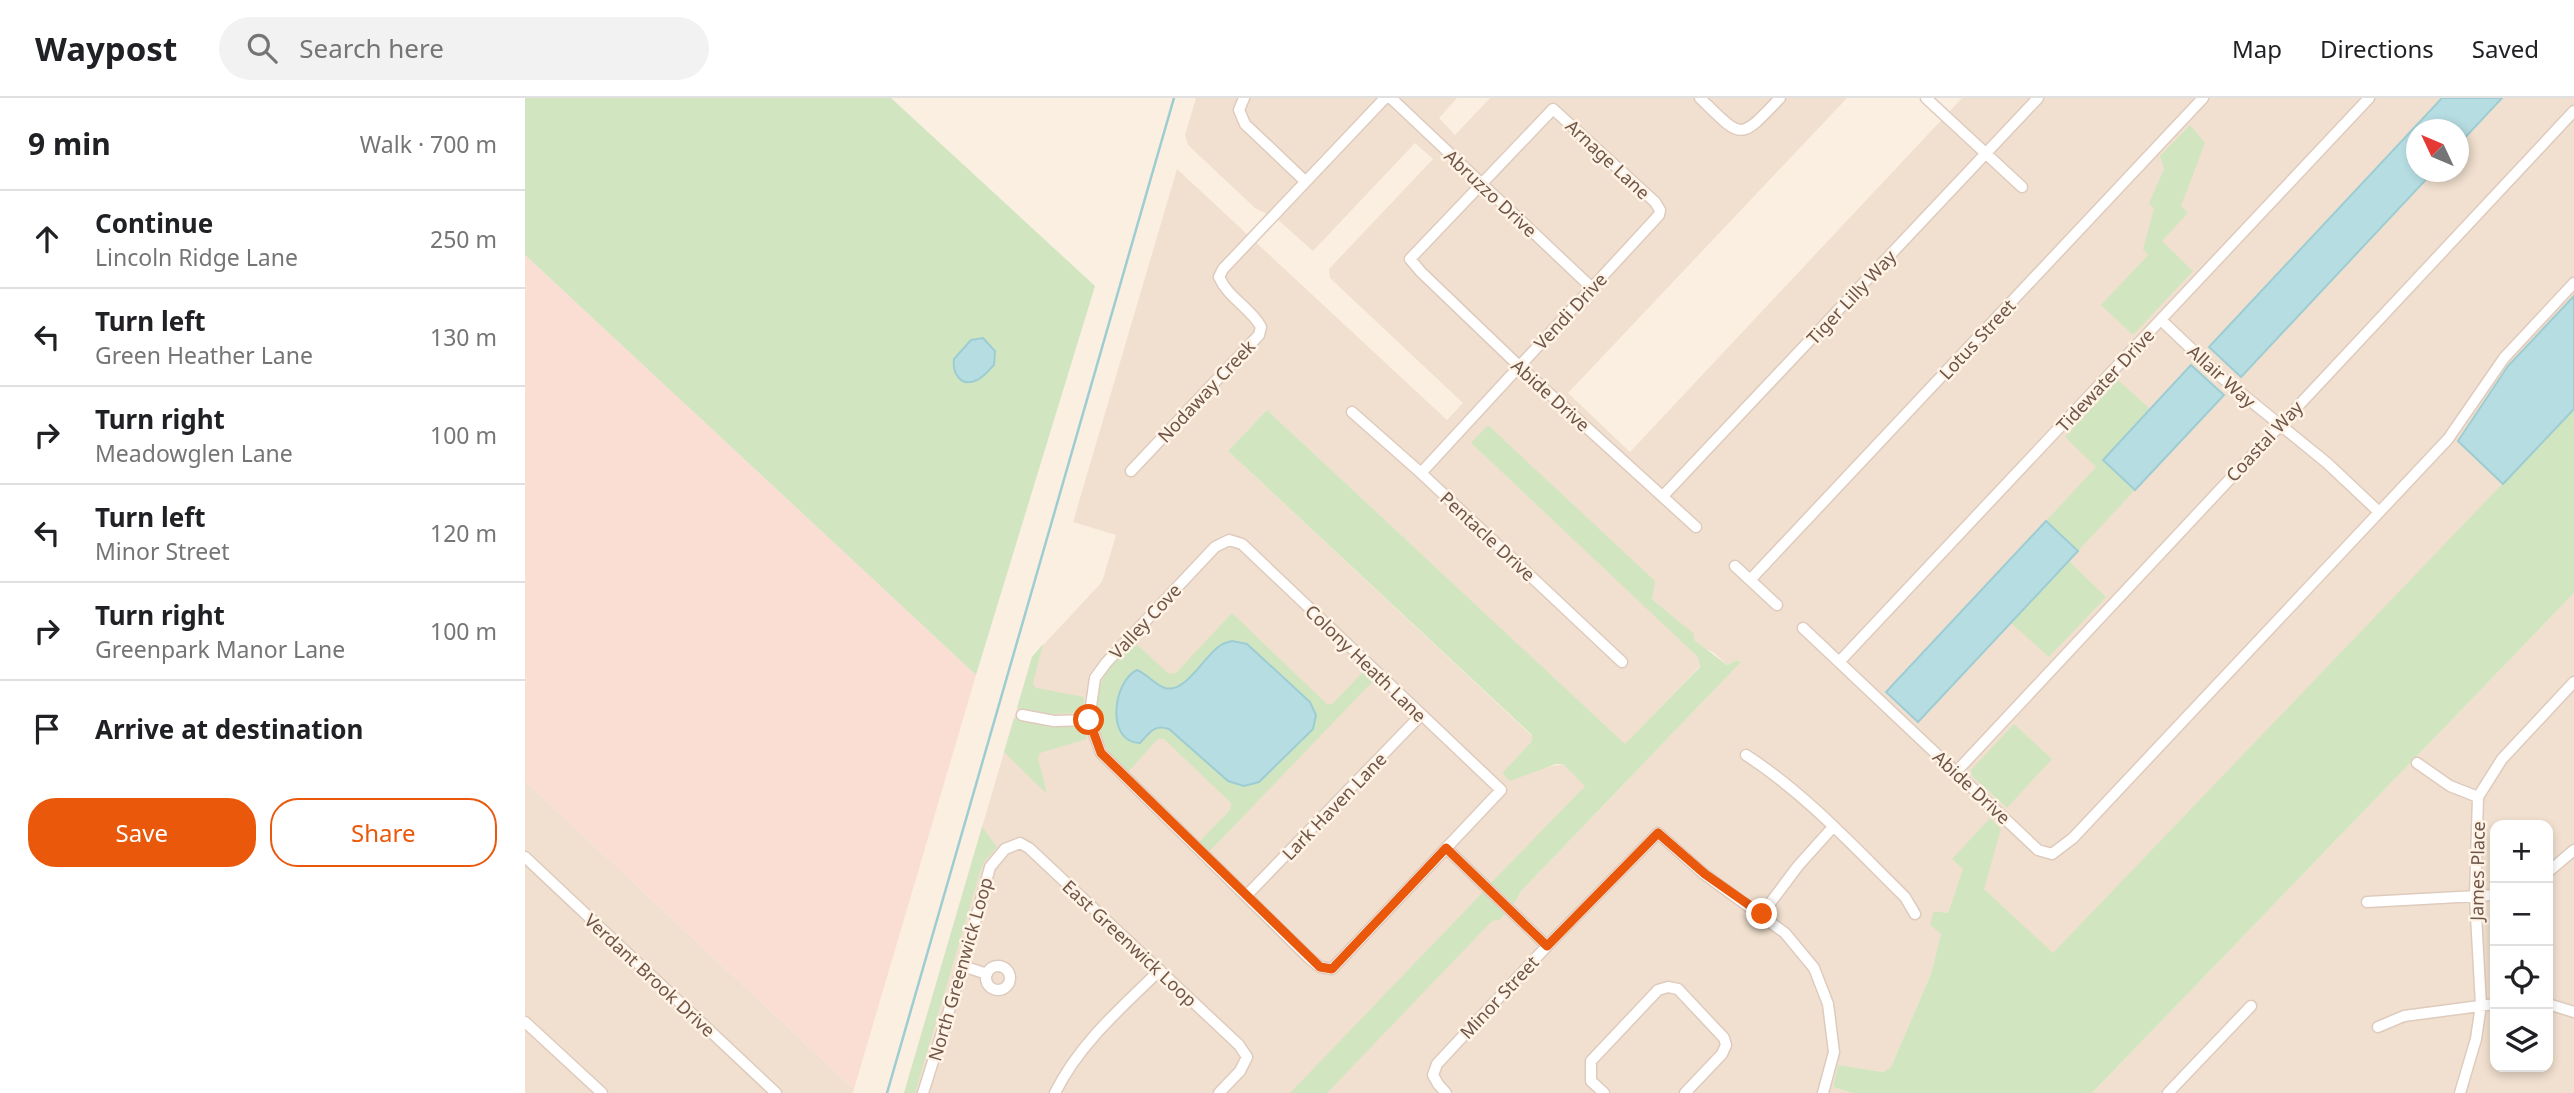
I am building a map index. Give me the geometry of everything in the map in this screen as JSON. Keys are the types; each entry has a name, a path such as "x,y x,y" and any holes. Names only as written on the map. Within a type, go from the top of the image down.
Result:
{"street":[{"path":"1244,98 1239,110 1245,124 1305,181 1385,98"},
{"name":"Abruzzo Drive","path":"1391,98 1592,288"},
{"path":"1700,98 1728,125 1740,131 1751,129 1780,98"},
{"path":"1926,98 2022,187"},
{"name":"Tiger Lilly Way","path":"1663,496 2038,98"},
{"name":"Lotus Street","path":"1750,580 2203,98"},
{"name":"Tidewater Drive","path":"1839,662 2369,98"},
{"name":"Arnage Lane","path":"1481,183 1553,109 1645,192 1660,210"},
{"name":"Coastal Way","path":"1956,772 2574,111"},
{"name":"Nodaway Creek","path":"1131,471 1259,335 1261,327 1257,319 1222,286 1219,277 1223,269 1305,181"},
{"name":"Abide Drive","path":"1481,183 1411,259 1421,272 1519,366 1696,527"},
{"name":"Vendi Drive","path":"1421,473 1659,215 1660,210"},
{"path":"2379,512 2448,439 2504,358 2574,283"},
{"name":"Allair Way","path":"2161,320 2220,376 2327,463 2379,512"},
{"name":"Pentacle Drive","path":"1352,412 1421,473 1622,662"},
{"name":"Abide Drive","path":"1803,628 2038,850 2052,854 2073,838 2379,512"},
{"name":"Colony Heath Lane","path":"1229,540 1242,544 1500,790 1446,848"},
{"name":"Valley Cove","path":"1089,720 1095,678 1106,663 1215,547 1229,540"},
{"path":"1735,566 1777,605"},
{"name":"James Place","path":"2460,1093 2476,1039 2481,1005 2475,897 2478,797 2502,759 2574,682"},
{"name":"Lark Haven Lane","path":"1247,896 1421,715"},
{"path":"1022,716 1089,720 1101,753 1320,967 1332,969 1446,848 1547,946"},
{"path":"1746,755 1775,774 1833,827 1905,897 1915,914"},
{"path":"2417,763 2450,786 2478,797"},
{"path":"1823,1093 1833,1052 1828,1004 1814,968 1784,933 1762,914 1798,866 1833,827"},
{"name":"Minor Street","path":"1447,1093 1433,1075 1437,1063 1658,833 1705,874 1762,914"},
{"name":"East Greenwick Loop","path":"1005,849 1020,844 1029,848 1239,1045 1247,1058 1240,1071 1219,1093"},
{"name":"North Greenwick Loop","path":"923,1093 963,966 990,867 1005,849"},
{"path":"2553,868 2574,850"},
{"name":"Verdant Brook Drive","path":"525,857 776,1093"},
{"path":"2367,902 2490,896"},
{"path":"963,966 987,974"},
{"path":"1055,1093 1072,1061 1087,1043 1160,970"},
{"path":"1604,1093 1591,1081 1591,1061 1658,990 1668,987 1678,989 1724,1038 1726,1045 1722,1054 1685,1093"},
{"path":"2378,1027 2404,1016 2490,1004"},
{"path":"2168,1093 2251,1006"},
{"path":"2553,1006 2574,1012"},
{"path":"525,1022 601,1093"}],"shaded area":[{"path":"1196,98 1457,98 1439,118 1455,135 1490,98 1847,98 1568,393 1630,452 1962,98 2574,98 2574,296 2508,366 2458,440 2503,484 2053,954 1963,870 1948,913 1934,911 1941,934 1931,974 1891,1067 1885,1072 1838,1065 1833,1087 1852,1093 904,1093 1032,657 1102,582 1116,535 1073,522 1177,169 1447,420 1463,403 1330,278 1329,269 1433,159 1415,143 1313,251 1277,219 1255,208 1188,145 1185,135","holes":["1267,410 1625,745 1700,666 1698,656 1471,443 1693,634 1694,640 1705,649 1713,652 1727,665 1737,660 1741,662 1521,891 1516,900 1504,871 1586,786 1563,764 1507,776 1502,773 1532,741 1532,736 1228,451"]},
{"path":"525,255 976,675 854,1089 525,781"},
{"path":"2574,593 2574,1093 2092,1093"},
{"path":"525,781 854,1089 853,1093 525,1093"}],"green space":[{"path":"525,98 891,98 1095,286 976,675 525,255"},
{"path":"2190,125 2205,143 2181,206 2188,213 2162,241 2193,271 2133,335 2101,305 2148,255 2143,249 2154,209 2149,203 2164,169 2160,156"},
{"path":"2118,380 2150,409 2103,460 2135,490 2078,551 2046,521 2096,467 2065,437"},
{"path":"2574,409 2574,593 2092,1093 1852,1093 1833,1087 1838,1065 1884,1072 1891,1067 1931,974 1941,934 1930,925 1934,911 1948,913 1963,869 1952,859 1990,818 2001,829 1984,889 2053,953"},
{"path":"1267,410 1625,744 1700,667 1698,657 1471,443 1488,425 1655,581 1652,599 1694,634 1694,640 1727,665 1737,660 1741,662 1521,891 1514,904 1491,883 1585,786 1563,764 1556,764 1510,781 1502,773 1532,741 1532,735 1228,451"},
{"path":"2069,561 2106,597 2049,657 2011,623"},
{"path":"1232,613 1327,704 1332,704 1365,670 1375,679 1208,853 1198,843 1230,810 1231,803 1164,739 1158,739 1126,774 1102,740 1096,702 1099,688 1108,670 1133,641 1168,673 1175,674"},
{"path":"1043,644 1033,684 1036,688 1084,697 1084,705 1076,713 1050,714 1017,708 1032,657"},
{"path":"1014,718 1047,726 1078,725 1085,730 1087,739 1040,753 1038,758 1047,794 1004,752"},
{"path":"2014,724 2052,759 2007,808 1972,776 1971,770"},
{"path":"982,827 997,847 984,862 980,872 915,1093 904,1093"},
{"path":"1484,891 1506,913 1499,920 1492,921 1327,1093 1290,1093"}],"water":[{"path":"2442,98 2502,98 2469,133 2469,119 2422,119"},
{"path":"2406,136 2406,182 2424,182 2241,377 2209,347"},
{"path":"2574,296 2574,409 2503,484 2458,441 2508,366"},
{"path":"983,338 995,351 994,365 977,380 962,381 956,374 954,359 971,340"},
{"path":"2191,365 2224,395 2135,490 2103,460"},
{"path":"2046,521 2078,551 1918,722 1886,692"},
{"path":"1232,641 1247,644 1310,702 1316,715 1313,729 1259,782 1244,786 1228,781 1169,729 1156,728 1140,743 1129,740 1122,733 1116,711 1122,686 1137,670 1161,687 1173,688 1188,679 1222,644"}],"waterway":[{"path":"887,1093 1174,98"}],"route":[{"path":"1089,720 1101,753 1320,967 1332,969 1446,848 1547,946 1658,833 1705,874 1762,914"}]}
